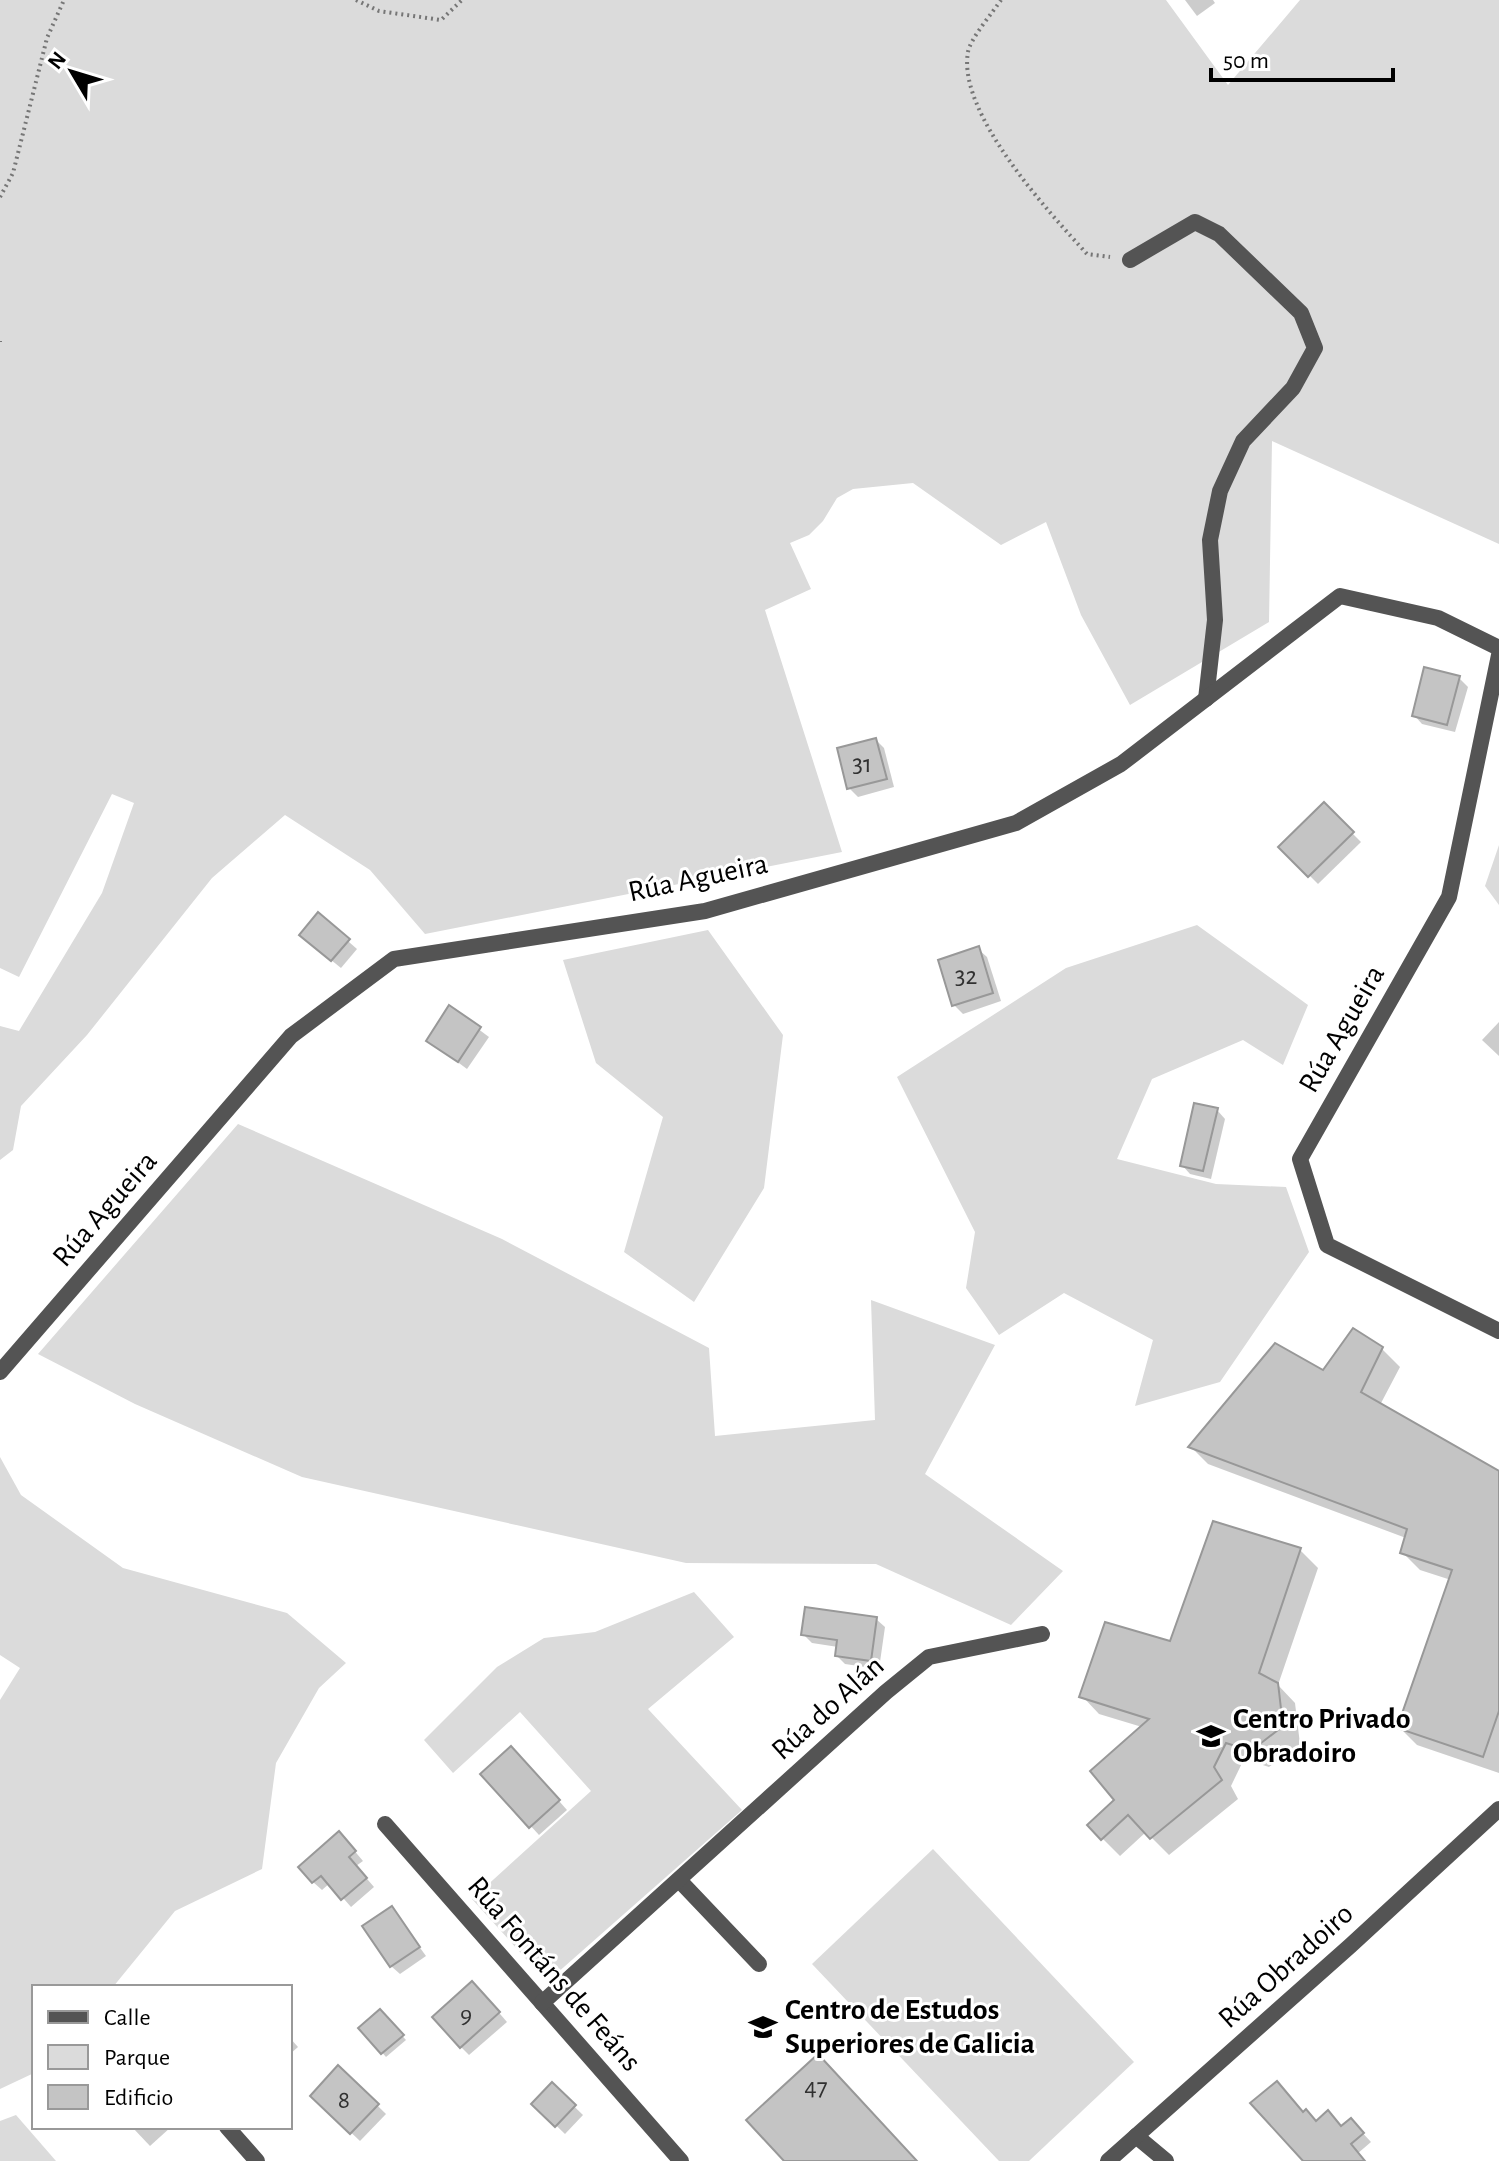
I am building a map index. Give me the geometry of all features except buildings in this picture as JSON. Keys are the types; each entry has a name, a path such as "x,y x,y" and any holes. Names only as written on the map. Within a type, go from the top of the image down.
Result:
{"street":[{"path":"1130,260 1195,222 1219,234 1301,313 1315,348 1293,388 1243,441 1220,491 1210,540 1215,620 1206,699"},
{"name":"Rúa Agueira","path":"0,1372 291,1036 394,959 705,911 1016,823 1121,764 1340,596 1438,618 1499,648"},
{"name":"Rúa Agueira","path":"1499,655 1449,897 1300,1159 1327,1245 1499,1331"},
{"name":"Rúa do Alán","path":"542,2003 886,1692 929,1657 1042,1634"},
{"name":"Rúa Obradoiro","path":"1108,2161 1499,1809"},
{"name":"Rúa Fontáns de Feáns","path":"385,1824 681,2161"},
{"path":"679,1880 759,1964"},
{"path":"229,2129 257,2161"},
{"path":"1136,2136 1166,2161"}],"path":[{"path":"0,197 13,173 47,38 64,0"},
{"path":"356,0 379,11 441,20 462,0"},
{"path":"1001,0 967,50 970,92 997,142 1047,210 1087,254 1130,260"}],"green space":[{"path":"0,0 1166,0 1228,85 1300,0 1499,0 1499,544 1272,441 1269,622 1130,705 1081,615 1046,522 1001,545 913,483 853,489 837,498 823,521 809,535 790,543 811,589 765,610 842,852 425,934 370,870 285,815 212,878 87,1035 21,1106 13,1150 0,1160 0,1026 19,1031 102,893 134,803 112,794 19,977 0,968"},
{"path":"1499,845 1499,905 1485,886"},
{"path":"1197,925 1308,1005 1283,1065 1243,1040 1152,1079 1117,1159 1216,1184 1286,1187 1309,1252 1220,1382 1135,1406 1153,1340 1064,1293 999,1335 966,1288 975,1232 897,1077 1066,968"},
{"path":"708,930 783,1035 764,1188 694,1302 624,1252 663,1117 596,1063 563,960"},
{"path":"238,1124 502,1239 709,1348 715,1436 875,1420 871,1300 995,1345 925,1474 1063,1571 1011,1625 876,1564 686,1563 302,1477 135,1404 38,1354"},
{"path":"0,1457 21,1495 123,1568 287,1613 346,1663 319,1688 276,1763 262,1869 175,1911 115,1985 32,1985 32,2074 0,2089 0,1700 20,1668 0,1655"},
{"path":"694,1592 734,1637 648,1709 742,1810 556,1974 537,1971 472,1899 591,1791 520,1712 453,1773 424,1740 497,1667 544,1638 595,1632"},
{"path":"933,1849 1134,2062 1029,2161 999,2161 812,1964"},
{"path":"16,2115 56,2161 0,2161 0,2121"}],"place":[{"name":"Centro Privado Obradoiro","path":"1211,1736"},
{"name":"Centro de Estudos Superiores de Galicia","path":"763,2027"}]}
